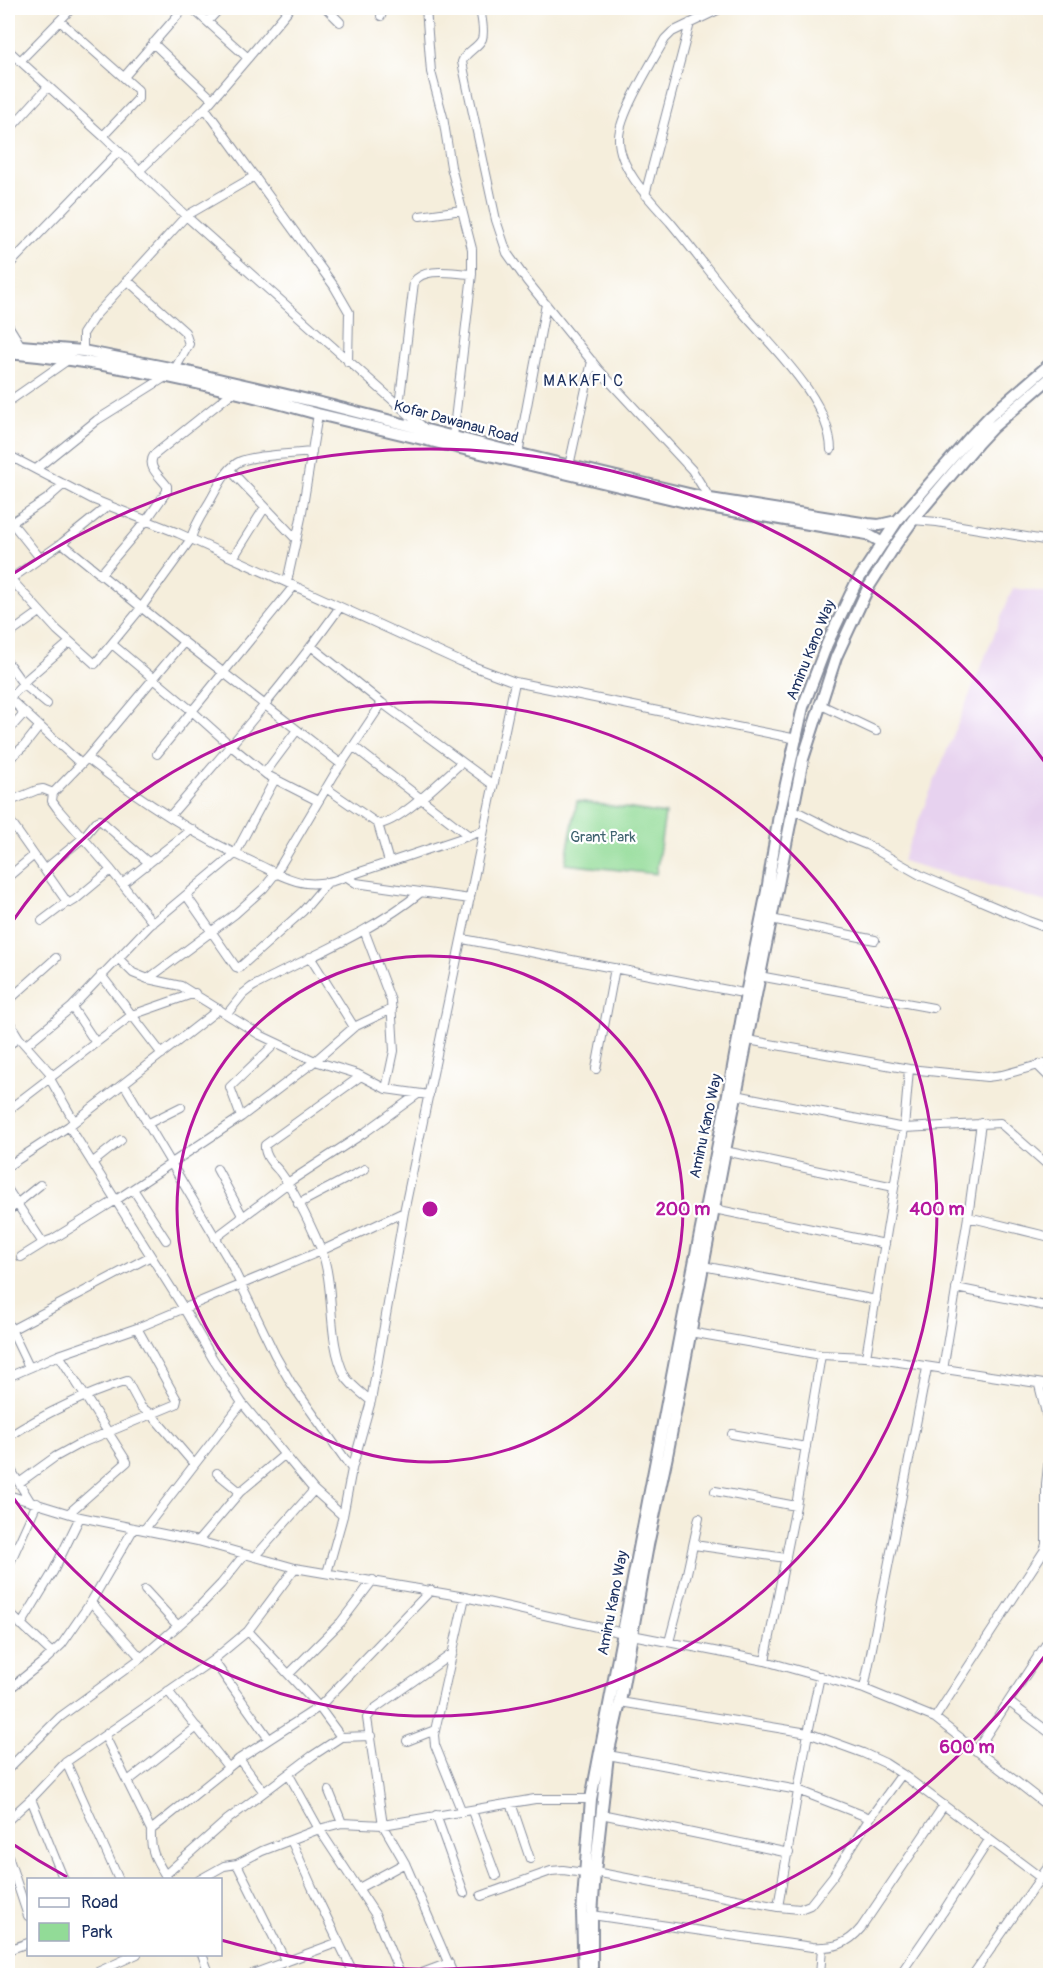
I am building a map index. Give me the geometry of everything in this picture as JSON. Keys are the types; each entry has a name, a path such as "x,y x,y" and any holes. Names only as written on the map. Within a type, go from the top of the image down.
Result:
{"main road":[{"name":"Kofar Dawanau Road","path":"8,345 82,351 426,429 518,454 710,499 868,524 879,525 897,521"},
{"name":"Kofar Dawanau Road","path":"8,353 70,358 171,373 318,414 698,505 867,534 883,543"},
{"name":"Aminu Kano Way","path":"584,1976 582,1913 601,1814 608,1755 620,1702 628,1634 686,1303 729,1089 751,995 779,815 803,707 827,644 855,585 897,521 990,416 1050,364"},
{"name":"Aminu Kano Way","path":"592,1976 591,1799 667,1456 748,1040 751,995 759,976 803,759 836,657 868,588 896,544 992,428 1050,378"},
{"path":"809,690 821,700"}],"street":[{"path":"20,62 72,8"},
{"path":"123,77 184,8"},
{"path":"192,8 248,58"},
{"path":"208,21 220,8"},
{"path":"139,171 205,108 290,8"},
{"path":"326,8 340,22"},
{"path":"381,16 384,8"},
{"path":"426,8 431,72 443,117 451,167 472,249 472,274 453,437"},
{"path":"480,8 481,41 463,58 462,62 496,220 507,253 514,265 592,361 692,470 710,499"},
{"path":"722,8 690,23 665,39 625,115 619,133 621,150 632,177 645,195 802,381 823,418 830,436 831,450"},
{"path":"60,21 138,90 138,99 103,136"},
{"path":"645,195 690,23"},
{"path":"153,43 212,99"},
{"path":"8,50 103,136 186,216 426,429"},
{"path":"8,131 48,87"},
{"path":"205,108 346,305 349,312 348,362"},
{"path":"8,266 118,152"},
{"path":"82,351 85,329 186,216 255,176"},
{"path":"420,216 462,210"},
{"path":"399,406 414,282 420,275 428,272 472,274"},
{"path":"36,469 97,420 171,373 189,344 185,332 127,280"},
{"path":"518,454 546,304"},
{"path":"8,324 21,346"},
{"path":"8,402 70,358"},
{"path":"569,466 592,361"},
{"path":"100,574 146,521 167,491 167,486 150,465 150,460 233,392"},
{"path":"157,754 291,584 296,539 318,414"},
{"path":"108,506 62,543 8,579 95,664 141,608 191,539 198,521 219,485 235,464 242,460 312,452"},
{"path":"8,455 108,506 191,539 459,661 515,682 797,739"},
{"path":"230,470 296,539"},
{"path":"40,558 9,522 47,499 64,484"},
{"path":"233,558 265,507"},
{"path":"914,520 1050,541"},
{"path":"62,543 223,673 341,764"},
{"path":"170,816 231,746 340,607"},
{"path":"8,635 40,612"},
{"path":"70,642 9,699 81,764"},
{"path":"153,923 52,801 53,793 87,758 184,642"},
{"path":"112,644 265,773 318,801"},
{"path":"311,646 382,703 492,784"},
{"path":"8,663 23,684 47,704"},
{"path":"327,1573 371,1401 404,1212 515,682"},
{"path":"821,700 876,731"},
{"path":"148,979 252,900 276,873 326,788 382,703"},
{"path":"8,731 24,713"},
{"path":"8,760 24,746 39,727"},
{"path":"265,773 297,730"},
{"path":"353,746 469,836"},
{"path":"87,758 139,797 235,854 276,873 305,883 327,883 483,831"},
{"path":"326,788 378,824 383,824 421,798 462,762"},
{"path":"26,1046 72,1007 153,923 235,854 275,780"},
{"path":"8,802 43,789 53,793"},
{"path":"794,810 867,845 922,876 1050,929"},
{"path":"45,869 83,838 100,820 149,863"},
{"path":"9,823 67,902"},
{"path":"378,824 389,862"},
{"path":"122,884 192,829"},
{"path":"8,877 33,856"},
{"path":"42,921 67,902 72,902 111,870"},
{"path":"347,877 356,883 470,899"},
{"path":"186,895 236,967 242,967 303,911 327,883"},
{"path":"226,1014 252,987 390,915 420,893"},
{"path":"771,919 875,940"},
{"path":"363,930 389,993 392,1009 394,1051 386,1089"},
{"path":"463,939 751,995"},
{"path":"310,957 354,1027"},
{"path":"8,1001 57,958"},
{"path":"119,959 133,973 148,979 177,984 195,993 276,1043 361,1076 386,1089 429,1095"},
{"path":"596,1069 615,968"},
{"path":"102,975 162,1054"},
{"path":"759,976 933,1008"},
{"path":"8,1110 132,1015 195,993"},
{"path":"72,1007 96,1043"},
{"path":"8,1166 71,1124 219,1009"},
{"path":"21,1257 116,1200 241,1118 354,1027 392,1009"},
{"path":"8,1020 19,1038 51,1076 71,1124 92,1163 242,1403 314,1490 343,1516"},
{"path":"8,1045 19,1038"},
{"path":"748,1040 909,1069 993,1077 1050,1062"},
{"path":"241,1118 230,1088 276,1043"},
{"path":"1037,1065 1050,1078"},
{"path":"866,1357 904,1128 909,1069"},
{"path":"361,1076 265,1145 264,1148 288,1183 321,1251 330,1291 335,1338 346,1377 371,1401"},
{"path":"124,1084 215,1238 291,1383 352,1469"},
{"path":"215,1238 288,1183 418,1094"},
{"path":"736,1095 904,1128 981,1122 1000,1123 1050,1167"},
{"path":"147,1124 181,1107"},
{"path":"943,1370 981,1122"},
{"path":"92,1163 121,1140"},
{"path":"725,1151 894,1187"},
{"path":"217,1169 243,1216"},
{"path":"298,1204 365,1169"},
{"path":"8,1211 40,1185"},
{"path":"133,1189 166,1240"},
{"path":"8,1190 41,1240 45,1242"},
{"path":"714,1209 885,1244"},
{"path":"8,1377 58,1355 137,1328 321,1251 404,1212"},
{"path":"968,1217 1050,1237"},
{"path":"29,1367 9,1326 151,1256"},
{"path":"703,1266 876,1300"},
{"path":"957,1288 1050,1307"},
{"path":"19,1483 55,1457 77,1445 176,1404 177,1400 137,1328"},
{"path":"690,1332 821,1355 866,1357 1050,1385"},
{"path":"58,1355 127,1459 127,1464 69,1513"},
{"path":"765,1661 796,1506 821,1355"},
{"path":"864,1689 927,1368"},
{"path":"8,1437 86,1397 128,1381 141,1407 152,1415 194,1464"},
{"path":"1039,1385 1050,1429"},
{"path":"144,1530 242,1403"},
{"path":"732,1434 806,1447"},
{"path":"935,1718 1044,1551 1047,1535 1050,1449"},
{"path":"198,1541 240,1492 284,1455"},
{"path":"8,1465 34,1502"},
{"path":"218,1473 240,1492"},
{"path":"255,1557 314,1490"},
{"path":"716,1491 796,1506"},
{"path":"9,1497 34,1502 80,1517 198,1541 295,1568 465,1597 628,1634 765,1661 864,1689 935,1718 1050,1808"},
{"path":"8,1567 34,1502"},
{"path":"21,1624 53,1572 80,1517"},
{"path":"669,1642 699,1518"},
{"path":"8,1690 62,1644 91,1602 134,1528"},
{"path":"694,1545 786,1558"},
{"path":"8,1769 60,1717 141,1658 207,1600 244,1555"},
{"path":"8,1820 66,1762 213,1660 248,1631 295,1568"},
{"path":"290,1674 341,1622 373,1580"},
{"path":"145,1590 178,1626"},
{"path":"151,1830 228,1767 319,1707 431,1590"},
{"path":"462,1812 435,1745 435,1730 465,1597"},
{"path":"91,1602 141,1658"},
{"path":"8,1612 52,1653"},
{"path":"248,1631 319,1707 341,1737"},
{"path":"976,1750 1050,1638"},
{"path":"453,1653 369,1713 367,1718 383,1825 405,1863 454,1976"},
{"path":"1038,1655 1050,1664"},
{"path":"213,1660 269,1739"},
{"path":"778,1907 820,1676"},
{"path":"168,1691 228,1767"},
{"path":"620,1702 808,1733 863,1753 902,1774 1041,1878"},
{"path":"1009,1702 1050,1733"},
{"path":"128,1781 197,1727"},
{"path":"407,1741 435,1730"},
{"path":"105,1736 151,1830 151,1846 166,1877 227,1820 312,1756 341,1737 370,1736"},
{"path":"608,1755 798,1790 870,1818"},
{"path":"239,1759 264,1792"},
{"path":"66,1762 118,1878"},
{"path":"481,1896 550,1871 590,1872 778,1907 800,1909 810,1905 833,1876 870,1818 902,1774"},
{"path":"289,1775 319,1829 375,1914 401,1976"},
{"path":"330,1791 342,1823"},
{"path":"31,1799 63,1878"},
{"path":"203,1878 224,1866 237,1864 262,1851 319,1829 342,1823 383,1825 536,1799 591,1799"},
{"path":"511,1803 530,1859"},
{"path":"592,1915 822,1947 845,1943 857,1933 944,1805"},
{"path":"472,1811 496,1876"},
{"path":"601,1814 789,1853"},
{"path":"436,1815 464,1893"},
{"path":"291,1840 355,1976"},
{"path":"899,1976 989,1840"},
{"path":"8,1856 27,1913"},
{"path":"359,1888 405,1863"},
{"path":"237,1864 286,1962"},
{"path":"972,1976 1050,1864"},
{"path":"247,1976 339,1942"},
{"path":"8,1950 27,1943"},
{"path":"820,1976 822,1947"},
{"path":"89,1976 133,1956"},
{"path":"203,1956 210,1976"},
{"path":"414,1976 449,1963"}],"shaded area":[{"path":"1013,588 1050,593 1050,903 902,861"}],"green space":[{"name":"Grant Park","path":"577,801 665,814 656,874 565,864"}],"district":[{"name":"MAKAFI C","path":"584,381"}]}
